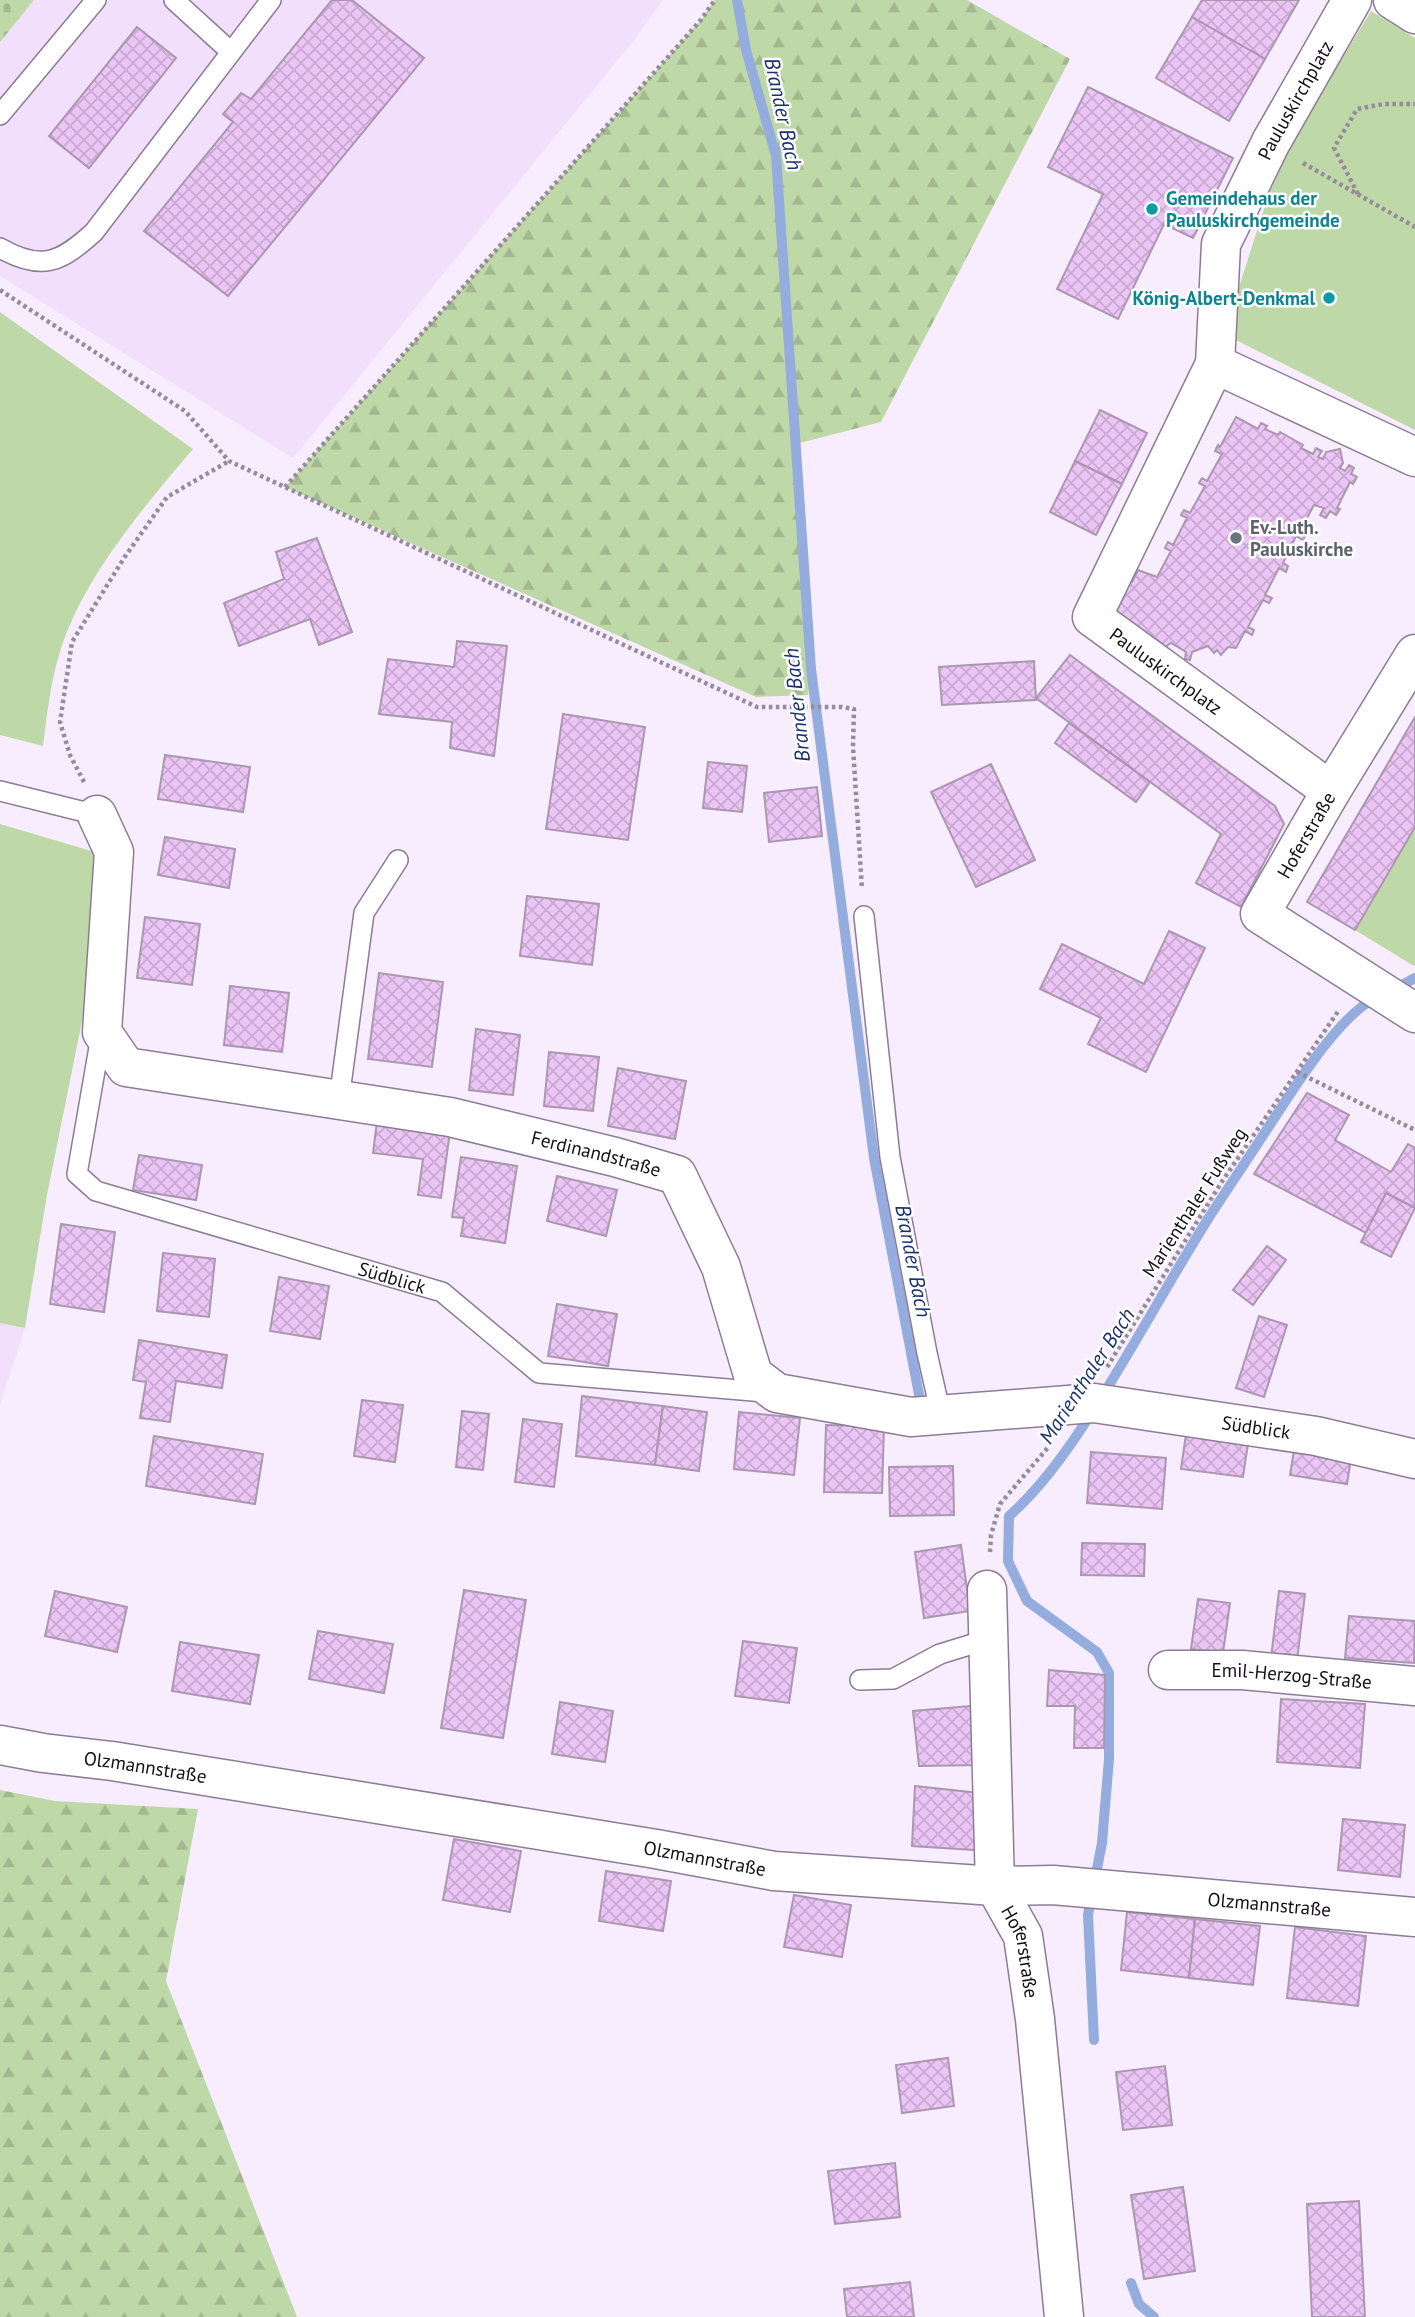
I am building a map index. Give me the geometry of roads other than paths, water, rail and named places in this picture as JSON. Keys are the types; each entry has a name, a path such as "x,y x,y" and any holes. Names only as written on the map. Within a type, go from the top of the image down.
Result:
{"street":[{"name":"Pauluskirchplatz","path":"1331,791 1092,617 1215,364 1221,244 1271,142 1352,0"},
{"path":"1393,0 1415,14"},
{"path":"1215,364 1415,457"},
{"name":"Hoferstraße","path":"1412,1011 1260,914 1415,654"},
{"path":"97,815 114,852 102,1032"},
{"name":"Ferdinandstraße","path":"102,1032 126,1068 450,1117 677,1175 721,1267 753,1375 777,1393"},
{"path":"777,1393 911,1417 941,1415"},
{"name":"Südblick","path":"941,1415 1097,1404 1316,1436 1415,1459"},
{"name":"Hoferstraße","path":"987,1590 995,1886 1009,1907 1023,1937 1035,2019 1064,2317"},
{"name":"Emil-Herzog-Straße","path":"1168,1670 1242,1670 1415,1686"},
{"name":"Olzmannstraße","path":"0,1745 617,1843 774,1871 995,1886 1052,1885 1137,1891 1415,1917"}],"lane":[{"path":"0,115 96,0"},
{"path":"174,0 231,52"},
{"path":"0,248 10,254 42,263 71,253 94,232 271,0"},
{"path":"0,791 97,815"},
{"path":"339,1100 364,913 398,860"},
{"path":"864,916 890,1157 941,1415"},
{"name":"Südblick","path":"102,1032 77,1174 96,1191 442,1292 539,1373 777,1393"},
{"path":"860,1680 892,1679 940,1654 989,1639"}],"waterway":[{"name":"Brander Bach","path":"737,0 746,50 776,156 811,669 874,1158 921,1405"},
{"name":"Marienthaler Bach","path":"1393,990 1415,978"},
{"name":"Marienthaler Bach","path":"1101,1398 1208,1219 1306,1071 1348,1019 1376,998"},
{"name":"Marienthaler Bach","path":"1092,1412 1054,1467 1009,1516 1008,1561 1027,1601 1097,1652 1109,1673 1109,1759 1102,1843 1088,1915 1094,2040"},
{"name":"Marienthaler Bach","path":"1131,2283 1139,2304 1154,2317"}],"place":[{"name":"Gemeindehaus der Pauluskirchgemeinde","path":"1152,209"},
{"name":"König-Albert-Denkmal","path":"1329,298"},
{"name":"Ev.-Luth. Pauluskirche","path":"1236,538"}]}
